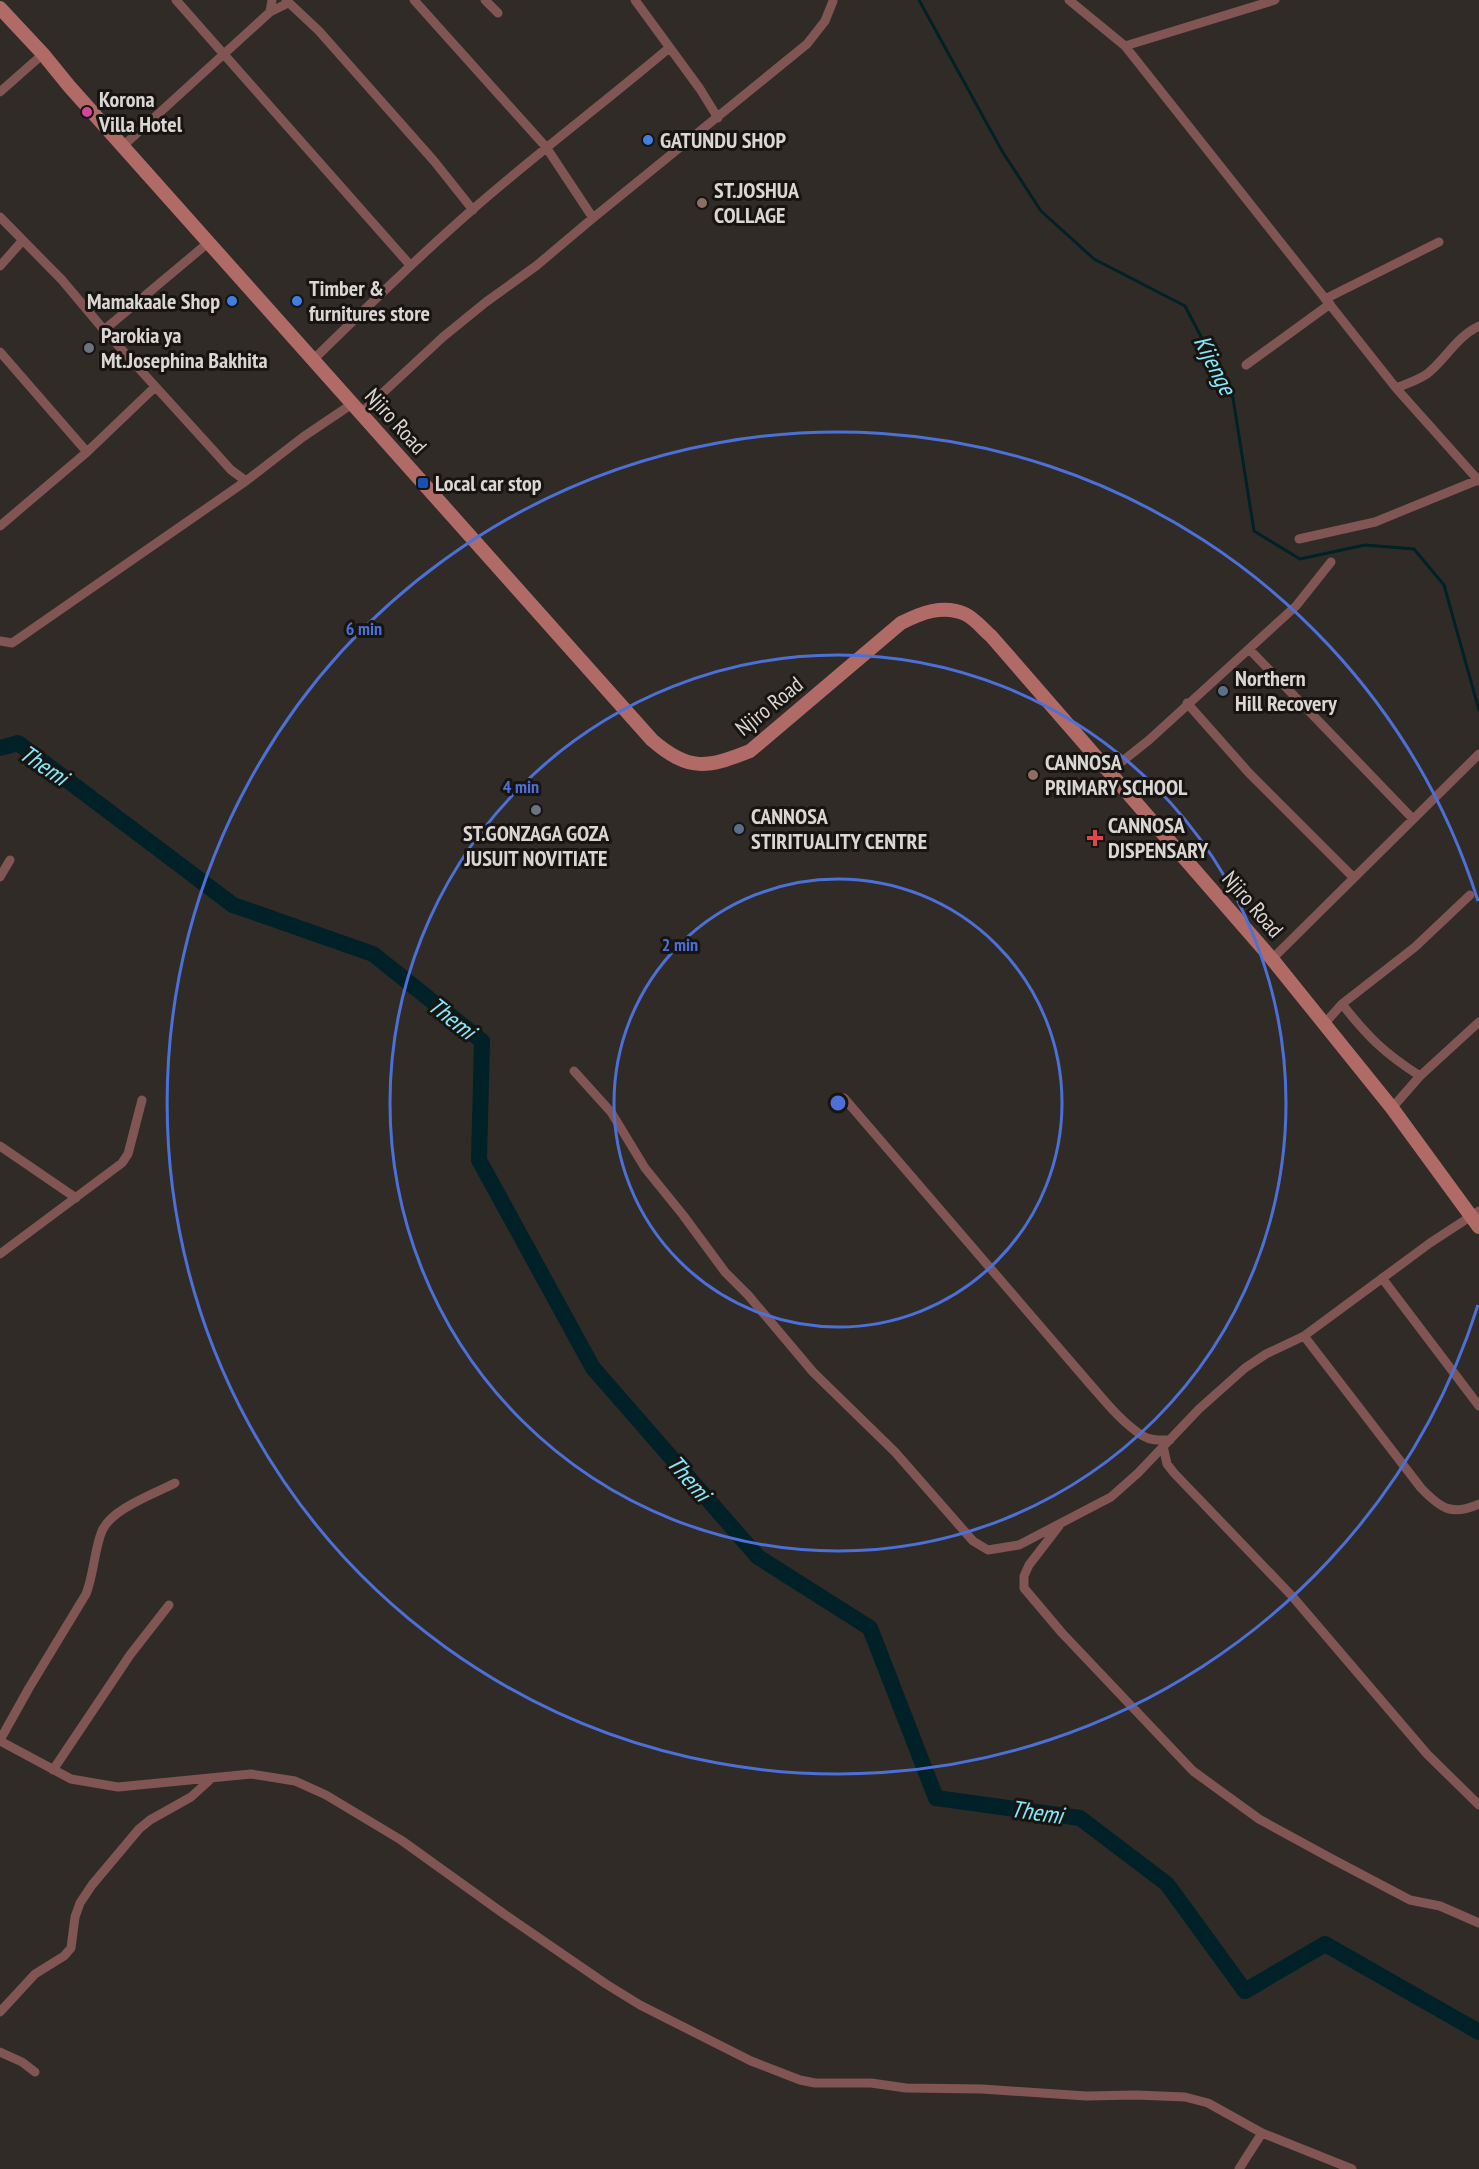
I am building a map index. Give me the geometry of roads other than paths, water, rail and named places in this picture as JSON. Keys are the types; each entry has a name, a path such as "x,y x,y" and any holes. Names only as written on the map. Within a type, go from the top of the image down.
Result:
{"street":[{"path":"176,0 411,265"},
{"path":"270,12 272,0"},
{"path":"414,0 546,147 593,218"},
{"path":"485,0 498,13"},
{"path":"635,0 700,89 718,118"},
{"path":"1069,0 1125,46 1396,388 1479,481 1375,522 1299,539"},
{"path":"1125,46 1275,0"},
{"path":"123,146 270,12 287,1 319,31 434,161 473,210"},
{"path":"0,641 12,643 246,481 303,437 356,409 486,302 536,266 807,44 825,21 833,1"},
{"name":"Njiro Road","path":"0,8 652,740 680,760 703,765 723,762 750,751 901,623 921,613 934,610 948,610 966,615 991,636 1272,958 1392,1108 1476,1218"},
{"path":"313,360 411,265 473,210 546,147 669,48"},
{"path":"0,92 43,54"},
{"path":"0,218 62,280 104,330 231,470 246,481"},
{"path":"0,266 23,240"},
{"path":"104,330 209,242"},
{"path":"1246,365 1328,301 1439,242"},
{"path":"1396,388 1427,374 1455,342 1479,326"},
{"path":"0,352 87,452"},
{"path":"0,526 87,452 155,387"},
{"path":"1110,771 1149,740 1296,606 1331,562"},
{"path":"1249,649 1413,819"},
{"path":"1187,703 1249,773 1354,878"},
{"path":"1272,958 1479,754"},
{"path":"0,877 10,860"},
{"path":"1325,1023 1342,1004 1415,946 1470,895"},
{"path":"1342,1004 1373,1041 1420,1076"},
{"path":"1392,1108 1420,1076 1479,1022"},
{"path":"574,1071 611,1112 645,1168 725,1272 748,1295 813,1372 895,1452 973,1541 988,1550 1019,1545 1111,1497 1199,1409 1245,1368 1266,1354 1304,1336 1430,1243 1476,1218"},
{"path":"844,1098 1089,1383 1143,1437 1167,1443"},
{"path":"0,1254 122,1162 128,1154 142,1100"},
{"path":"0,1146 76,1198"},
{"path":"1382,1278 1479,1406"},
{"path":"1304,1336 1421,1488 1436,1504 1461,1511 1479,1504"},
{"path":"1167,1443 1167,1464 1174,1473 1292,1596 1427,1754 1479,1805"},
{"path":"175,1483 116,1514 106,1523 101,1532 92,1580 86,1594 0,1740 71,1779 118,1787 251,1774 295,1780 401,1840 504,1914 640,2005 751,2061 800,2080 815,2083 871,2083 906,2088 982,2089 1086,2096 1185,2097 1208,2103 1262,2133 1352,2169"},
{"path":"1063,1522 1029,1565 1024,1576 1024,1588 1062,1633 1193,1771 1259,1819 1334,1860 1410,1900 1440,1906 1479,1923"},
{"path":"53,1770 130,1655 169,1605"},
{"path":"0,2012 35,1974 64,1956 71,1948 75,1917 80,1903 92,1885 139,1829 150,1820 191,1797 213,1778"},
{"path":"0,2052 22,2062 35,2072"},
{"path":"1239,2169 1262,2133"}],"waterway":[{"name":"Kijenge","path":"919,0 1002,151 1041,211 1094,259 1185,306 1233,398 1254,531 1300,559 1365,545 1414,549 1444,585 1479,710"},
{"name":"Themi","path":"0,748 18,743 233,905 373,954 482,1041 479,1160 593,1368 758,1557 870,1628 936,1798 1080,1818 1167,1884 1245,1991 1325,1944 1479,2032"}],"place":[{"name":"Korona Villa Hotel","path":"87,112"},
{"name":"GATUNDU SHOP","path":"648,140"},
{"name":"ST.JOSHUA COLLAGE","path":"702,203"},
{"name":"Mamakaale Shop","path":"232,301"},
{"name":"Timber & furnitures store","path":"297,301"},
{"name":"Parokia ya Mt.Josephina Bakhita","path":"89,348"},
{"name":"Local car stop","path":"423,483"},
{"name":"Northern Hill Recovery","path":"1223,691"},
{"name":"CANNOSA PRIMARY SCHOOL","path":"1033,775"},
{"name":"ST.GONZAGA GOZA JUSUIT NOVITIATE","path":"536,810"},
{"name":"CANNOSA STIRITUALITY CENTRE","path":"739,829"},
{"name":"CANNOSA DISPENSARY","path":"1095,838"}]}
